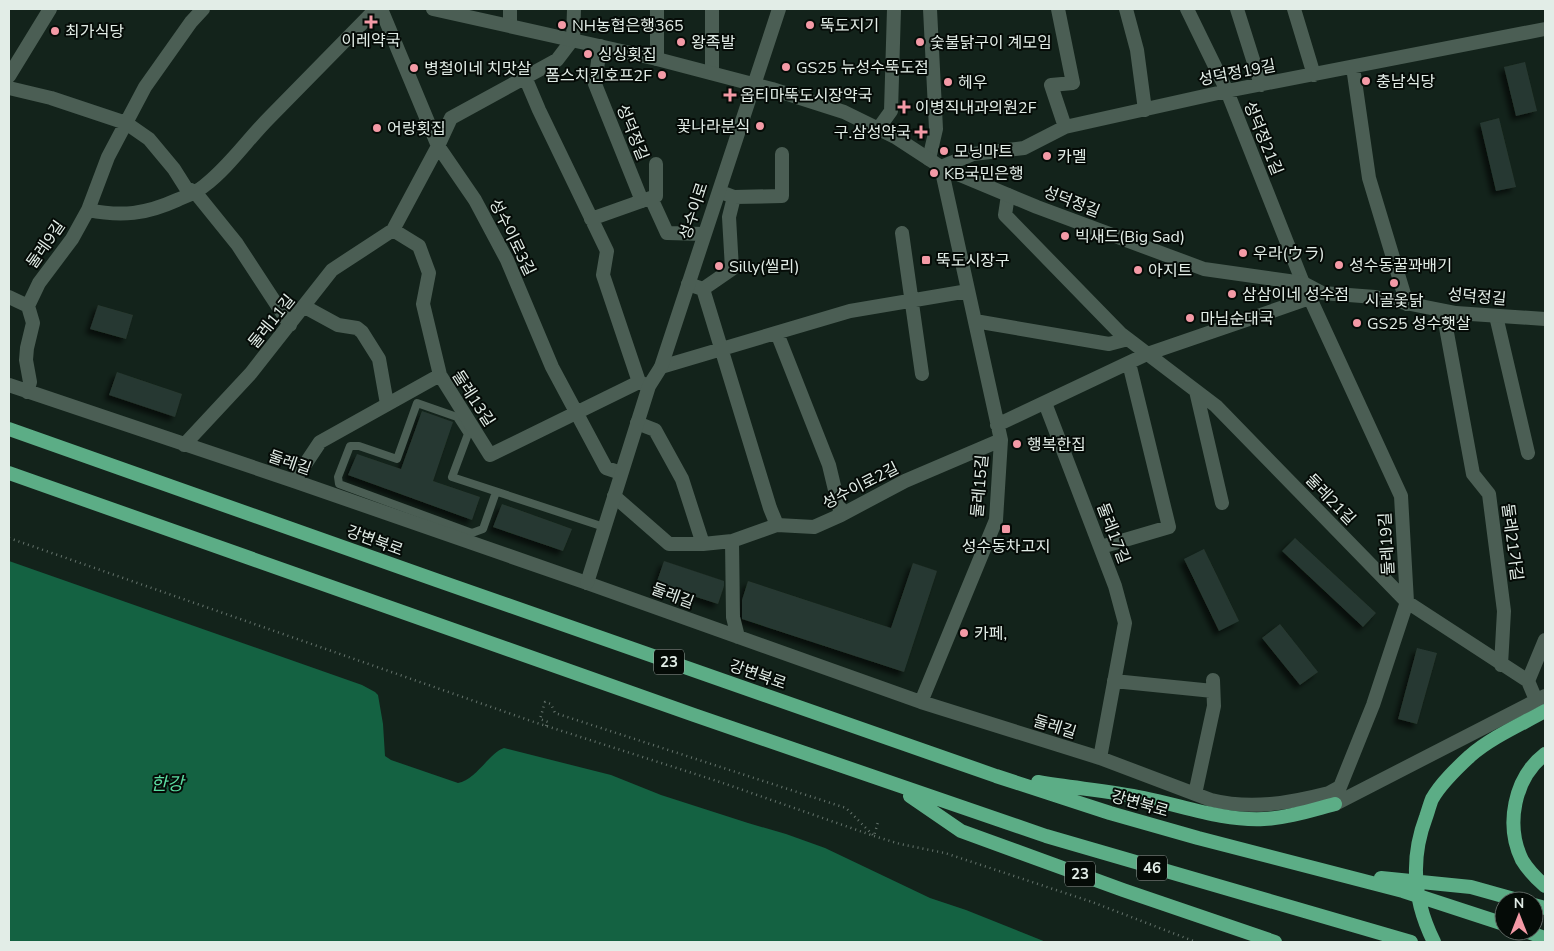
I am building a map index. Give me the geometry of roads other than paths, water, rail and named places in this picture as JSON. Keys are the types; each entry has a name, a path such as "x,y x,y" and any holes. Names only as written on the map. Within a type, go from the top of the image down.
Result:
{"highway":[{"name":"강변북로","path":"9,429 996,776 1110,813 1198,838 1403,891 1494,921"},
{"name":"23","path":"9,473 895,786 961,831 1123,890 1275,942"},
{"path":"1434,942 1425,924 1418,900 1416,873 1417,850 1421,829 1432,799 1472,755 1501,735 1542,702"},
{"path":"1545,754 1530,770 1522,784 1513,815 1517,847 1523,861 1532,874 1545,886"},
{"path":"996,776 1144,798 1200,812 1235,818 1264,819 1289,816 1332,799"},
{"name":"46","path":"895,786 1108,856 1411,942"},
{"name":"23","path":"1336,873 1470,887 1494,894"}],"street":[{"path":"9,76 50,9"},
{"name":"둘레9길","path":"28,306 39,283 72,239 88,210 108,157 126,122 158,68 203,9"},
{"path":"88,210 110,214 140,213 157,209 204,186 226,166 267,120 376,9"},
{"name":"성수이로3길","path":"381,9 438,146 475,200 507,260 552,367 606,468 621,473"},
{"name":"성덕정길","path":"433,9 657,59 753,84 844,112 895,137 942,168 1204,270 1303,283 1322,293 1375,297 1456,314 1545,319"},
{"path":"510,9 510,25"},
{"path":"573,39 574,9"},
{"path":"657,9 657,59"},
{"path":"712,9 712,73"},
{"name":"성수이로","path":"587,583 637,423 644,384 661,367 779,9"},
{"path":"878,129 891,111 894,9"},
{"path":"929,159 936,130 930,9"},
{"path":"1058,9 1073,83 1051,86 1065,127"},
{"path":"1126,9 1137,50 1145,110"},
{"name":"성덕정21길","path":"1187,9 1227,92 1303,283"},
{"path":"1237,9 1260,85"},
{"path":"1294,9 1314,75"},
{"name":"성덕정19길","path":"942,168 973,154 1024,148 1065,127 1260,85 1545,29"},
{"name":"둘레11길","path":"184,445 251,373 305,307 332,270 394,230 451,118 557,60 573,39"},
{"name":"성덕정길","path":"600,46 595,84 647,199 668,233 704,234"},
{"path":"1353,67 1369,178 1407,304"},
{"path":"525,77 607,251 604,276 644,384"},
{"path":"9,88 51,98 126,122 149,140 174,169 186,188 195,192 237,244 290,325"},
{"path":"718,191 734,197 782,196 782,154"},
{"path":"592,219 656,196 656,164"},
{"name":"둘레15길","path":"921,702 996,520 1000,440 942,168"},
{"name":"둘레21길","path":"1008,195 1005,215 1120,333 1216,406 1407,602 1528,681"},
{"path":"702,289 732,269 729,217 734,197"},
{"path":"394,230 419,246 428,273 423,304 440,375"},
{"path":"902,233 922,374"},
{"name":"둘레19길","path":"1303,283 1401,496 1407,602 1373,705 1340,787 1332,799"},
{"path":"688,284 702,289"},
{"path":"702,289 770,508 777,525"},
{"path":"661,367 850,311 968,290"},
{"path":"9,297 28,306 33,323 27,354 30,382 27,392"},
{"path":"997,425 1147,354 1310,298"},
{"path":"305,307 338,325 357,328 362,332 380,359 387,404"},
{"name":"둘레21가길","path":"1443,311 1474,474 1489,494 1504,611 1501,664"},
{"path":"1496,316 1528,453"},
{"path":"975,321 1109,344 1128,339"},
{"path":"777,333 829,466 840,515"},
{"path":"1100,547 1169,527 1129,363"},
{"name":"둘레13길","path":"294,482 320,442 440,375 490,455 576,413 644,384"},
{"name":"둘레길","path":"9,385 587,583 921,702 1100,758 1195,794 1229,804 1269,805 1332,799 1542,702"},
{"path":"1196,391 1222,503"},
{"name":"둘레17길","path":"1045,403 1116,586 1124,623 1100,758"},
{"path":"637,423 655,430 682,479 703,544"},
{"name":"성수이로2길","path":"614,496 669,544 703,544 732,541 777,525 814,527 905,481 1000,440"},
{"path":"732,541 733,616 738,637"},
{"path":"1542,702 1528,681 1545,640"},
{"path":"1114,680 1213,685 1214,706 1195,794"}],"lane":[{"path":"496,492 483,529 472,533 339,484 338,477 350,446 359,446 397,459 418,403 457,417 468,434 452,477 604,527"}],"water":[{"name":"한강","path":"9,561 362,685 378,695 383,724 385,756 391,760 458,783 471,777 493,755 504,748 611,775 661,795 825,848 930,898 966,910 1046,942 9,942"}],"place":[{"name":"이레약국","path":"371,22"},
{"name":"NH농협은행365","path":"562,25"},
{"name":"뚝도지기","path":"810,25"},
{"name":"최가식당","path":"55,31"},
{"name":"왕족발","path":"681,42"},
{"name":"숯불닭구이 계모임","path":"920,42"},
{"name":"싱싱횟집","path":"588,54"},
{"name":"GS25 뉴성수뚝도점","path":"786,67"},
{"name":"병철이네 치맛살","path":"414,68"},
{"name":"폼스치킨호프2F","path":"662,75"},
{"name":"충남식당","path":"1366,81"},
{"name":"헤우","path":"948,82"},
{"name":"옵티마뚝도시장약국","path":"730,95"},
{"name":"이병직내과의원2F","path":"904,107"},
{"name":"꽃나라분식","path":"760,126"},
{"name":"어랑횟집","path":"377,128"},
{"name":"구.삼성약국","path":"921,132"},
{"name":"모닝마트","path":"944,151"},
{"name":"카멜","path":"1047,156"},
{"name":"KB국민은행","path":"934,173"},
{"name":"빅새드(Big Sad)","path":"1065,236"},
{"name":"우라(ウラ)","path":"1243,253"},
{"name":"뚝도시장구","path":"926,260"},
{"name":"성수동꿀꽈배기","path":"1339,265"},
{"name":"Silly(씰리)","path":"719,266"},
{"name":"아지트","path":"1138,270"},
{"name":"시골옻닭","path":"1394,283"},
{"name":"삼삼이네 성수점","path":"1232,294"},
{"name":"마님순대국","path":"1190,318"},
{"name":"GS25 성수햇살","path":"1357,323"},
{"name":"행복한집","path":"1017,444"},
{"name":"성수동차고지","path":"1006,529"},
{"name":"카페,","path":"964,633"}]}
